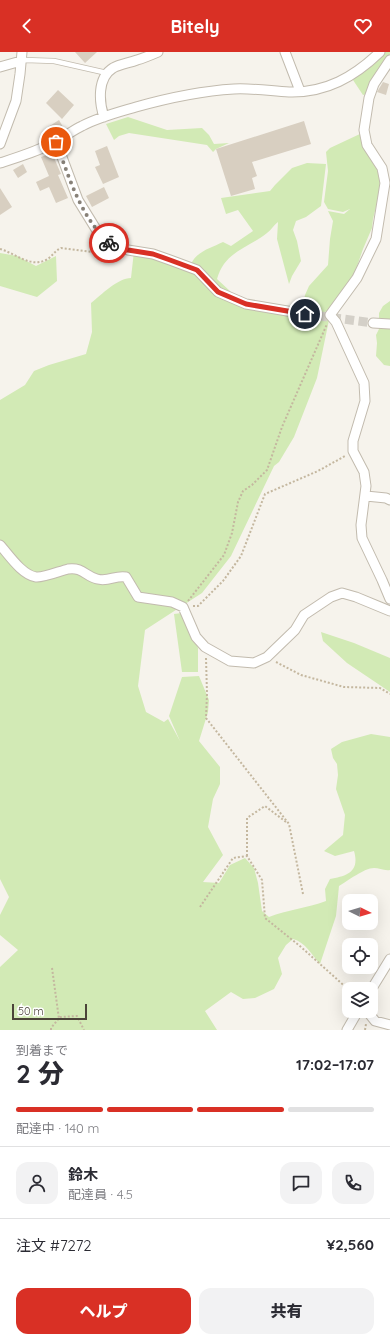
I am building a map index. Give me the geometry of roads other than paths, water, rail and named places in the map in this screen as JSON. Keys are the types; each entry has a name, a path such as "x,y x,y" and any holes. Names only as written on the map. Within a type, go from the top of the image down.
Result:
{"street":[{"path":"104,117 101,108 100,94 102,84 107,73 113,68 158,52"},
{"path":"285,52 300,91"},
{"path":"0,163 56,142 83,125 104,117 174,97 241,89 300,91 319,89 344,80 366,65 380,52"},
{"path":"0,67 21,57 16,101 0,144"},
{"path":"390,60 374,84 369,98 364,130 367,145 382,168 385,184 376,239 357,278 330,315 336,322 364,383 365,401 354,441 353,451 364,472 366,486 366,496 361,525 362,538 390,599"},
{"path":"56,142 78,200 99,234 112,245 120,248 153,254 197,270 218,292 246,304 305,314"},
{"path":"373,322 390,324"},
{"path":"366,496 386,498 390,500"},
{"path":"0,545 24,572 36,578 69,569 81,570 95,578 108,580 118,576 126,577 138,597 172,602 184,607 196,637 205,646 230,661 254,663 267,657 295,630 304,615 331,596 342,593 390,611"},
{"path":"376,982 390,958"},
{"path":"347,1030 354,1018"},
{"path":"373,1018 375,1021 390,1025"}],"lane":[{"path":"21,57 25,60 54,61 91,71 107,73"}],"tunnel":[{"path":"305,314 373,323"}]}
